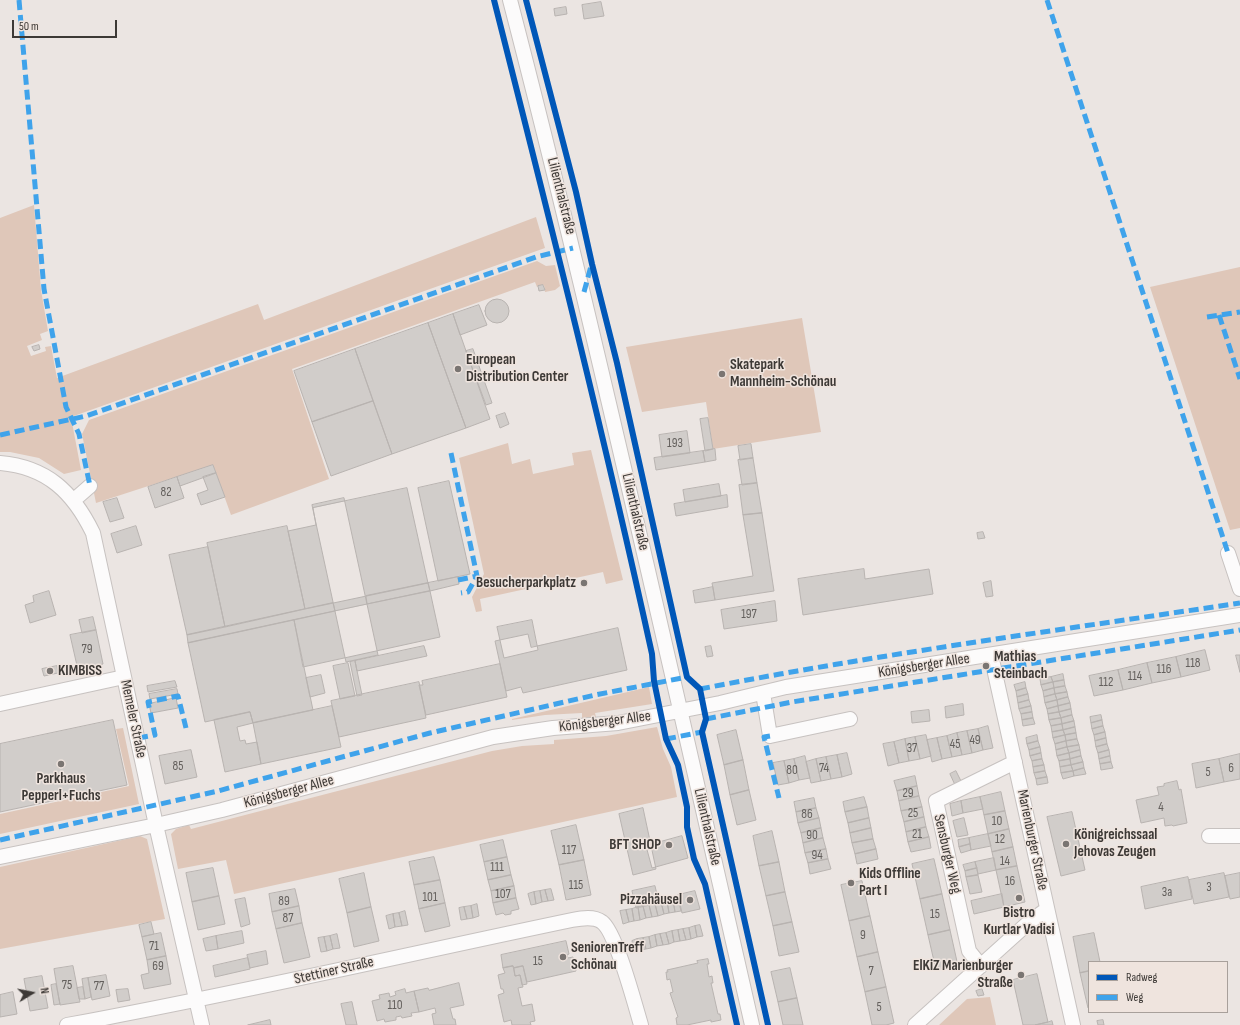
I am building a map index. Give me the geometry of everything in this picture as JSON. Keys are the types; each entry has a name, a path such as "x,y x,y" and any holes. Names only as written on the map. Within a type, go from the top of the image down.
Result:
{"street":[{"name":"Lilienthalstraße","path":"510,0 538,105 582,284 681,710 752,1025"},
{"name":"Memeler Straße","path":"0,464 15,465 36,471 57,484 74,500 85,516 93,533 156,825 202,1025"},
{"path":"74,500 90,486"},
{"path":"1228,554 1240,589"},
{"name":"Königsberger Allee","path":"0,857 222,810 493,737 552,728 618,723 793,686 1240,614"},
{"name":"Marienburger Straße","path":"991,655 1073,1025"},
{"path":"0,704 124,677"},
{"path":"763,693 770,736 850,719"},
{"name":"Sensburger Weg","path":"981,966 969,951 936,801 1014,762"},
{"path":"1209,836 1240,836"},
{"path":"915,1025 1027,924 1047,909"},
{"name":"Stettiner Straße","path":"67,1025 196,1001 587,918 601,921 612,935 641,1025"}],"shaded area":[{"path":"34,205 41,290 48,331 40,334 42,340 27,346 31,356 46,351 45,347 51,346 57,378 258,304 264,320 536,217 545,248 71,417 81,470 64,474 39,458 10,452 0,452 0,218"},
{"path":"537,261 546,266 555,265 560,286 555,290 545,292 544,285 537,287 535,282 292,369 329,479 231,515 213,465 96,503 82,434 89,420"},
{"path":"1240,267 1240,528 1230,530 1150,287"},
{"name":"Skatepark Mannheim-Schönau","path":"802,318 821,432 713,449 706,402 642,412 626,347"},
{"path":"508,443 512,464 530,459 533,474 574,465 572,453 591,450 623,580 606,584 603,572 480,599 482,611 476,612 472,597 484,574 459,458"},
{"path":"649,687 652,704 595,713 596,717 582,718 582,713 545,715 512,720 512,719"},
{"path":"657,727 663,749 671,767 677,797 234,894 226,860 178,869 171,834 176,829 189,825 191,829 492,751 522,746 554,744 554,740 606,736"},
{"path":"123,728 139,804 0,834 0,814 129,786 116,729"},
{"path":"140,836 147,839 165,919 0,949 0,867"},
{"path":"990,997 996,1025 939,1025 967,999"}],"building":[{"path":"601,2 604,16 584,19 582,5"},
{"path":"566,7 567,14 555,16 554,9"},
{"path":"543,285 545,290 539,291 538,286"},
{"path":"497,299 505,303 509,311 505,319 497,323 489,319 485,311 489,303"},
{"path":"479,305 487,325 460,335 453,314"},
{"name":"European Distribution Center","path":"453,314 490,419 466,428 428,323"},
{"path":"428,323 466,428 392,454 355,349"},
{"path":"39,345 40,349 34,351 32,347"},
{"path":"355,349 373,401 312,422 294,371"},
{"path":"473,349 492,403 486,405 466,351"},
{"path":"373,401 392,454 331,476 312,422"},
{"path":"505,413 509,424 500,428 496,416"},
{"path":"708,418 713,449 705,451 700,419"},
{"path":"687,431 690,453 662,457 659,435"},
{"path":"751,444 753,458 740,460 738,446"},
{"path":"715,449 716,460 705,462 703,451"},
{"path":"703,451 705,462 656,470 654,458"},
{"path":"753,458 757,483 742,485 738,460"},
{"path":"213,465 216,473 180,486 177,477"},
{"path":"216,473 225,497 201,505 197,494 208,490 203,477"},
{"path":"177,477 184,498 155,508 148,487"},
{"path":"449,481 470,574 438,581 418,488"},
{"path":"757,483 762,513 743,515 739,485"},
{"path":"719,484 721,496 685,502 683,490"},
{"path":"407,488 428,583 305,609 288,531 316,525 313,508"},
{"path":"727,495 728,507 676,516 674,504"},
{"path":"117,498 124,518 110,522 103,502"},
{"path":"344,498 378,655 346,662 312,505"},
{"path":"762,513 774,591 715,600 712,583 753,576 743,515"},
{"path":"136,526 142,545 117,553 111,534"},
{"path":"287,526 305,609 225,627 207,543"},
{"path":"983,532 985,538 978,539 977,533"},
{"path":"208,547 225,627 187,635 169,555"},
{"path":"864,569 865,579 929,569 933,594 803,615 798,579"},
{"path":"458,577 459,584 430,591 428,583"},
{"path":"991,581 993,596 986,597 983,583"},
{"path":"428,583 430,591 367,604 366,596"},
{"path":"713,587 715,600 695,603 693,591"},
{"path":"49,591 56,615 30,623 25,605 34,602 33,596"},
{"path":"430,591 440,637 303,667 294,620"},
{"path":"775,601 777,621 724,629 721,610"},
{"path":"333,603 335,611 188,643 187,635"},
{"path":"93,617 96,630 82,633 79,620"},
{"path":"294,620 313,710 253,723 250,712 205,722 188,643"},
{"path":"532,620 538,650 504,658 497,627"},
{"path":"618,628 627,670 523,693 521,687 506,691 495,641 528,634 531,647"},
{"path":"96,630 103,664 78,670 70,635"},
{"path":"424,646 427,656 357,671 355,661"},
{"path":"711,646 713,656 707,657 705,647"},
{"path":"1205,650 1210,670 1181,677 1176,657"},
{"path":"1236,655 1240,655 1240,672"},
{"path":"1176,657 1181,677 1152,683 1147,663"},
{"path":"355,661 362,695 357,696 350,662"},
{"path":"348,663 355,696 340,699 333,666"},
{"path":"1147,663 1152,683 1123,690 1118,670"},
{"path":"500,664 507,697 426,715 419,685 423,685 422,681"},
{"path":"57,666 58,673 44,676 42,669"},
{"path":"1118,670 1123,690 1094,696 1089,676"},
{"path":"1063,674 1064,680 1053,682 1051,677"},
{"path":"321,675 325,693 310,697 306,678"},
{"path":"1051,677 1053,682 1041,685 1040,679"},
{"path":"1064,680 1065,686 1054,688 1053,682"},
{"path":"175,681 177,687 148,692 147,686"},
{"path":"419,682 426,718 339,737 331,701"},
{"path":"1025,682 1026,688 1016,691 1014,685"},
{"path":"1053,682 1054,688 1043,691 1041,685"},
{"path":"1065,686 1067,692 1055,694 1054,688"},
{"path":"1026,688 1028,694 1017,697 1016,691"},
{"path":"1054,688 1055,694 1044,697 1043,691"},
{"path":"177,689 178,694 150,699 149,694"},
{"path":"1067,692 1068,697 1057,700 1055,694"},
{"path":"1028,694 1029,700 1018,703 1017,697"},
{"path":"1055,694 1057,700 1045,703 1044,697"},
{"path":"1068,697 1070,703 1058,706 1057,700"},
{"path":"176,698 178,708 151,713 149,704"},
{"path":"1029,700 1031,706 1019,709 1018,703"},
{"path":"1057,700 1058,706 1047,709 1045,703"},
{"path":"1070,703 1071,709 1059,712 1058,706"},
{"path":"963,704 964,715 946,718 945,707"},
{"path":"332,706 341,747 261,764 253,723"},
{"path":"1031,706 1032,712 1021,714 1019,709"},
{"path":"1058,706 1059,712 1048,714 1047,709"},
{"path":"1071,709 1072,715 1061,718 1059,712"},
{"path":"929,710 930,721 912,723 911,712"},
{"path":"250,712 253,723 237,727 240,741 245,740 246,744 257,742 261,764 225,772 214,720"},
{"path":"1032,712 1033,718 1022,720 1021,714"},
{"path":"1059,712 1061,718 1049,720 1048,714"},
{"path":"1072,715 1074,721 1062,724 1061,718"},
{"path":"1101,715 1102,720 1091,723 1090,717"},
{"path":"1033,718 1035,724 1023,726 1022,720"},
{"path":"1061,718 1062,724 1051,726 1049,720"},
{"name":"Parkhaus Pepperl+Fuchs","path":"113,720 127,785 0,812 0,744"},
{"path":"1102,720 1103,726 1092,729 1091,723"},
{"path":"1074,721 1075,727 1063,730 1062,724"},
{"path":"1062,724 1063,730 1052,732 1051,726"},
{"path":"988,726 993,748 983,750 978,729"},
{"path":"1103,726 1105,732 1094,735 1092,729"},
{"path":"1075,727 1076,733 1065,735 1063,730"},
{"path":"978,729 983,750 972,753 967,731"},
{"path":"736,730 743,760 724,765 717,735"},
{"path":"1063,730 1065,735 1053,738 1052,732"},
{"path":"967,731 972,753 962,755 957,733"},
{"path":"1105,732 1106,738 1095,741 1094,735"},
{"path":"957,733 962,755 952,757 947,736"},
{"path":"1076,733 1077,739 1066,741 1065,735"},
{"path":"926,735 931,756 920,759 915,737"},
{"path":"1037,735 1038,741 1027,744 1026,738"},
{"path":"1065,735 1066,741 1055,744 1053,738"},
{"path":"947,736 952,757 942,759 937,738"},
{"path":"915,737 920,759 909,761 905,739"},
{"path":"937,738 942,759 932,762 927,740"},
{"path":"1106,738 1107,744 1096,747 1095,741"},
{"path":"905,739 909,761 899,763 894,742"},
{"path":"1077,739 1079,745 1067,747 1066,741"},
{"path":"1038,741 1040,747 1029,750 1027,744"},
{"path":"1066,741 1067,747 1056,750 1055,744"},
{"path":"894,742 899,763 888,766 883,744"},
{"path":"1107,744 1109,750 1098,753 1096,747"},
{"path":"1079,745 1080,750 1069,753 1067,747"},
{"path":"1040,747 1041,753 1030,756 1029,750"},
{"path":"1067,747 1069,753 1057,756 1056,750"},
{"path":"191,750 197,777 165,784 159,756"},
{"path":"1080,750 1081,756 1070,759 1069,753"},
{"path":"1109,750 1110,756 1099,759 1098,753"},
{"path":"847,753 852,774 842,777 837,755"},
{"path":"1041,753 1042,759 1032,761 1030,756"},
{"path":"1069,753 1070,759 1059,761 1057,756"},
{"path":"1240,754 1240,779 1224,782 1219,759"},
{"path":"837,755 842,777 831,779 826,757"},
{"path":"805,756 810,778 799,780 794,759"},
{"path":"1081,756 1083,762 1071,765 1070,759"},
{"path":"1110,756 1111,762 1100,764 1099,759"},
{"path":"826,757 831,779 821,781 816,759"},
{"path":"794,759 799,780 789,783 784,761"},
{"path":"816,759 821,781 811,783 806,762"},
{"path":"1042,759 1044,765 1033,767 1032,761"},
{"path":"1070,759 1071,765 1060,767 1059,761"},
{"path":"1219,759 1224,782 1196,788 1192,764"},
{"path":"743,760 749,790 730,795 724,765"},
{"path":"784,761 789,783 778,785 773,763"},
{"path":"1083,762 1084,768 1073,771 1071,765"},
{"path":"1111,762 1113,768 1101,770 1100,764"},
{"path":"1044,765 1045,771 1034,773 1033,767"},
{"path":"1071,765 1073,771 1061,773 1060,767"},
{"path":"1084,768 1086,774 1074,776 1073,771"},
{"path":"956,771 961,781 955,785 950,774"},
{"path":"1045,771 1047,777 1036,779 1034,773"},
{"path":"1073,771 1074,776 1063,779 1061,773"},
{"path":"915,776 917,786 897,791 894,781"},
{"path":"1047,777 1048,783 1037,785 1036,779"},
{"path":"1177,781 1179,790 1181,789 1187,823 1165,826 1164,818 1141,823 1136,800 1159,795 1157,787"},
{"path":"917,786 919,796 899,801 897,791"},
{"path":"749,790 756,820 737,825 730,795"},
{"path":"1001,792 1005,811 984,815 980,797"},
{"path":"919,796 922,807 901,811 899,801"},
{"path":"864,797 867,807 845,812 843,802"},
{"path":"980,797 983,809 963,813 961,801"},
{"path":"814,798 816,808 796,812 794,802"},
{"path":"961,801 963,813 952,816 950,804"},
{"path":"867,807 869,818 848,823 845,812"},
{"path":"922,807 924,817 904,822 901,811"},
{"path":"643,808 656,869 633,875 619,814"},
{"path":"816,808 819,818 798,823 796,812"},
{"path":"1005,811 1009,829 988,834 984,815"},
{"name":"Königreichssaal Jehovas Zeugen","path":"1072,812 1085,870 1061,876 1047,817"},
{"path":"924,817 926,827 906,832 904,822"},
{"path":"819,818 821,828 801,833 798,823"},
{"path":"869,818 871,828 850,833 848,823"},
{"path":"964,818 968,835 957,837 953,821"},
{"path":"576,825 584,860 559,865 551,831"},
{"path":"926,827 929,837 908,842 906,832"},
{"path":"821,828 823,838 803,843 801,833"},
{"path":"871,828 873,839 852,843 850,833"},
{"path":"1009,829 1013,847 992,852 988,834"},
{"path":"772,831 779,862 759,866 753,836"},
{"path":"988,834 991,846 971,850 969,838"},
{"path":"682,836 688,858 652,868 646,846"},
{"path":"929,837 931,848 911,852 908,842"},
{"path":"823,838 826,849 805,853 803,843"},
{"path":"969,838 970,844 959,847 958,840"},
{"path":"873,839 876,849 855,854 852,843"},
{"path":"503,840 507,857 484,862 480,845"},
{"path":"970,844 971,850 961,853 959,847"},
{"path":"1013,847 1017,866 996,870 992,852"},
{"path":"826,849 828,859 808,863 805,853"},
{"path":"876,849 878,859 857,864 855,854"},
{"path":"434,857 440,880 414,885 409,862"},
{"path":"507,857 511,875 488,880 484,862"},
{"path":"994,858 996,870 978,874 975,862"},
{"path":"828,859 831,869 810,874 808,863"},
{"path":"934,859 942,894 920,899 912,864"},
{"path":"584,860 591,895 566,900 559,865"},
{"path":"779,862 785,892 766,896 759,866"},
{"path":"975,862 977,868 965,871 963,865"},
{"path":"1017,866 1025,902 1004,907 996,870"},
{"path":"213,868 219,896 192,902 186,873"},
{"path":"977,868 978,875 966,877 965,871"},
{"path":"364,873 371,907 347,913 339,879"},
{"path":"1224,873 1229,897 1194,904 1189,880"},
{"path":"1240,873 1240,897 1230,899 1225,876"},
{"path":"511,875 514,886 491,891 488,880"},
{"path":"978,875 982,892 970,894 966,877"},
{"path":"1188,877 1192,899 1145,909 1141,887"},
{"path":"440,880 445,903 419,909 414,885"},
{"path":"862,881 870,916 849,921 841,885"},
{"path":"514,886 516,898 493,903 491,891"},
{"path":"655,886 659,903 636,908 632,891"},
{"path":"295,889 299,906 272,912 269,894"},
{"path":"551,889 554,900 548,901 545,890"},
{"path":"545,890 548,901 542,902 540,891"},
{"path":"540,891 542,902 536,904 534,892"},
{"path":"695,891 700,909 682,913 678,895"},
{"path":"534,892 536,904 531,905 528,894"},
{"path":"785,892 792,922 773,926 766,896"},
{"path":"942,894 950,930 928,935 920,899"},
{"path":"1002,894 1004,907 974,914 971,901"},
{"path":"219,896 225,924 198,930 192,902"},
{"path":"245,898 250,924 241,927 235,900"},
{"path":"516,898 519,909 511,911 511,914 505,915 503,913 496,915 493,903"},
{"path":"678,898 681,911 675,912 673,900"},
{"path":"673,900 675,912 669,913 667,901"},
{"path":"667,901 669,913 664,914 661,902"},
{"path":"661,902 664,914 658,916 655,904"},
{"path":"445,903 450,926 425,932 419,909"},
{"path":"477,904 479,916 473,918 471,906"},
{"path":"655,904 658,916 652,917 649,905"},
{"path":"649,905 652,917 646,918 643,906"},
{"path":"299,906 302,923 276,929 272,912"},
{"path":"471,906 473,918 467,919 464,907"},
{"path":"643,906 646,918 640,920 638,907"},
{"path":"371,907 379,941 354,947 347,913"},
{"path":"464,907 467,919 461,920 459,908"},
{"path":"638,907 640,920 634,921 632,909"},
{"path":"632,909 634,921 629,922 626,910"},
{"path":"626,910 629,922 623,924 620,911"},
{"path":"405,911 408,925 402,926 399,913"},
{"path":"399,913 402,926 395,927 393,914"},
{"path":"393,914 395,927 389,929 386,916"},
{"path":"870,916 878,952 857,957 849,921"},
{"path":"151,922 154,934 142,937 139,925"},
{"path":"792,922 799,952 779,956 773,926"},
{"path":"302,923 310,957 284,963 276,929"},
{"path":"700,925 703,936 697,937 695,926"},
{"path":"695,926 697,937 691,939 689,928"},
{"path":"689,928 691,939 686,940 683,929"},
{"path":"683,929 686,940 680,941 678,930"},
{"path":"678,930 680,941 674,942 672,931"},
{"path":"950,930 958,966 936,970 928,935"},
{"path":"242,931 244,943 218,949 216,936"},
{"path":"672,931 674,942 669,944 666,933"},
{"path":"161,933 166,956 147,960 142,937"},
{"path":"666,933 669,944 663,945 660,934"},
{"path":"1094,933 1100,961 1088,961 1088,971 1080,973 1073,937"},
{"path":"337,934 340,948 333,949 330,936"},
{"path":"660,934 663,945 657,946 655,935"},
{"path":"655,935 657,946 651,948 649,937"},
{"path":"216,936 218,949 206,951 203,939"},
{"path":"330,936 333,949 327,951 324,937"},
{"path":"324,937 327,951 321,952 318,938"},
{"path":"649,937 651,948 646,949 643,938"},
{"path":"643,938 646,949 640,950 637,939"},
{"path":"637,939 640,950 634,952 632,941"},
{"path":"566,941 569,954 567,955 568,958 573,957 576,971 527,982 523,966 503,968 501,955"},
{"path":"266,951 268,964 250,968 247,955"},
{"path":"878,952 886,987 865,992 857,957"},
{"path":"166,956 171,984 144,989 141,975 149,973 147,960"},
{"path":"248,958 250,969 215,977 213,966"},
{"path":"708,959 709,964 707,964 709,977 712,976 713,983 711,983 718,1014 720,1014 721,1020 677,1025 676,1018 678,1017 670,993 673,992 670,979 667,980 666,972 668,972 667,970 698,963 697,961"},
{"path":"73,966 80,1002 60,1005 54,969"},
{"path":"513,966 515,976 520,975 523,987 518,988 522,1006 532,1004 535,1021 530,1022 531,1025 512,1025 511,1020 504,1022 498,995 504,993 503,989 501,989 498,975 505,973 503,968"},
{"path":"523,966 527,984 522,985 520,975 515,976 514,968"},
{"path":"790,968 797,998 778,1002 771,972"},
{"path":"1088,971 1088,1008 1080,973"},
{"path":"1037,974 1048,1022 1035,1025 1023,1025 1013,980"},
{"path":"106,975 110,996 92,1000 88,978"},
{"path":"42,976 48,1008 30,1011 24,979"},
{"path":"88,978 91,997 85,999 82,979"},
{"path":"459,983 464,1005 450,1008 456,1025 434,1025 432,1014 436,1013 435,1008 419,1012 414,991 428,988 429,990"},
{"path":"56,984 60,1004 54,1005 51,985"},
{"path":"83,987 85,999 79,999 77,988"},
{"path":"886,987 894,1023 886,1025 872,1025 865,992"},
{"path":"128,989 130,1000 118,1002 116,990"},
{"path":"405,989 406,993 414,991 419,1012 411,1013 412,1016 402,1018 401,1016 396,1017 396,1020 385,1022 384,1019 377,1021 372,1001 380,999 379,995 389,993 390,997 396,995 395,992"},
{"path":"982,989 984,995 978,996 976,991"},
{"path":"13,992 17,1014 0,1017 0,995"},
{"path":"797,998 803,1025 783,1025 778,1002"},
{"path":"352,1002 357,1025 346,1025 341,1004"},
{"path":"270,1020 271,1025 248,1025"},
{"path":"1103,1020 1104,1025 1098,1025 1097,1021"},
{"path":"1052,1021 1053,1025 1035,1025 1048,1022"}],"marked path":[{"path":"19,0 44,289 66,407 79,434 90,486"},
{"path":"1047,0 1228,553"},
{"path":"0,435 86,416 536,257 573,248"},
{"path":"584,292 591,266"},
{"path":"1207,317 1240,312"},
{"path":"1219,315 1240,379"},
{"path":"451,453 477,576 468,592 461,593"},
{"path":"458,580 477,576"},
{"path":"700,689 767,676 902,654 1240,603"},
{"path":"706,719 792,702 1240,630"},
{"path":"0,840 218,791 430,733 595,695 687,677"},
{"path":"138,738 155,735 148,702 178,696 186,728"},
{"path":"666,739 702,732"},
{"path":"770,736 764,737 779,798"}],"cycle path":[{"path":"494,0 556,245 634,572 652,654 654,681 666,739 678,765 687,807 687,827 694,859 705,884 737,1025"},
{"path":"526,0 576,192 592,264 617,363 687,677 700,689 706,719 702,732 768,1025"}],"place":[{"name":"European Distribution Center","path":"458,369"},
{"name":"Skatepark Mannheim-Schönau","path":"722,374"},
{"name":"Besucherparkplatz","path":"584,583"},
{"name":"Mathias Steinbach","path":"986,666"},
{"name":"KIMBISS","path":"50,671"},
{"name":"Parkhaus Pepperl+Fuchs","path":"61,764"},
{"name":"Königreichssaal Jehovas Zeugen","path":"1066,844"},
{"name":"BFT SHOP","path":"669,845"},
{"name":"Kids Offline Part I","path":"851,883"},
{"name":"Bistro Kurtlar Vadisi","path":"1019,898"},
{"name":"Pizzahäusel","path":"690,900"},
{"name":"SeniorenTreff Schönau","path":"563,957"},
{"name":"ElKiZ Marienburger Straße","path":"1021,975"}]}
